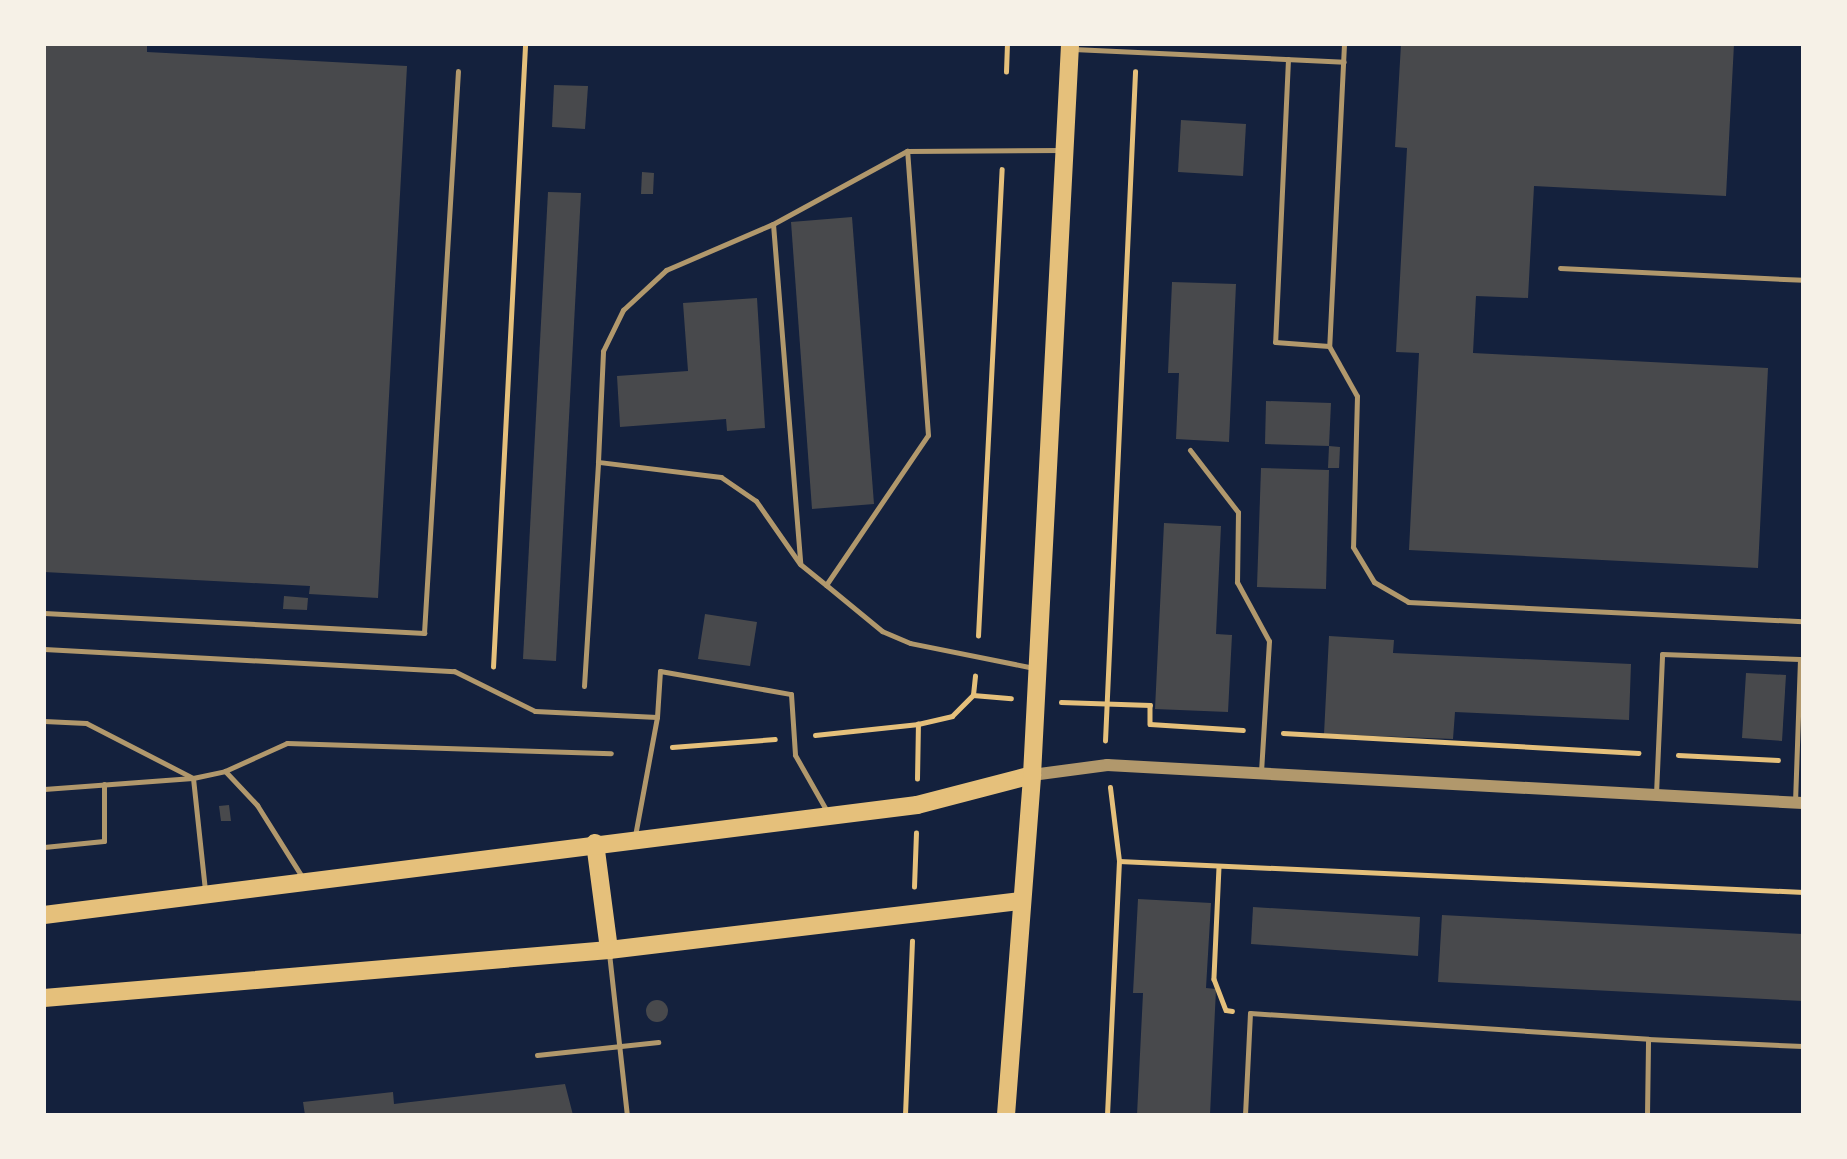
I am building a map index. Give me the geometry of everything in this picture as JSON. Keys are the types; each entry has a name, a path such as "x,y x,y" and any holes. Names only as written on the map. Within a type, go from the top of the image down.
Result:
{"main road":[{"path":"1006,1115 1020,901 1032,775 1070,46"},
{"path":"44,915 205,892 916,805 1032,775"},
{"path":"595,843 609,950"},
{"path":"44,998 609,950 1020,901"}],"street":[{"path":"1032,775 1107,765 1261,771 1799,803"}],"lane":[{"path":"1344,44 1329,346 1357,396 1353,547 1374,582 1408,601 1803,621"},
{"path":"1070,46 1136,52 1344,62"},
{"path":"1288,60 1275,342 1329,346"},
{"path":"44,613 424,633 458,71"},
{"path":"584,686 603,351 623,310 666,270 773,224 907,151 1065,150"},
{"path":"826,585 929,435 907,151"},
{"path":"773,224 800,564"},
{"path":"1560,268 1803,280"},
{"path":"1190,450 1238,512 1237,582 1269,641 1261,771"},
{"path":"598,462 721,477 756,501 800,564 865,620 910,643 1038,669"},
{"path":"44,649 454,671 535,710 657,717"},
{"path":"1656,794 1662,654 1800,659 1796,761 1799,803"},
{"path":"635,839 657,717 660,671 791,694 795,755 830,816"},
{"path":"44,721 86,723 193,778"},
{"path":"44,789 193,778 226,771 288,743 611,753"},
{"path":"226,771 257,804 304,880"},
{"path":"193,778 205,892"},
{"path":"44,847 104,841 104,784"},
{"path":"609,950 627,1115"},
{"path":"1245,1115 1250,1013 1648,1039 1803,1046"},
{"path":"1647,1115 1648,1039"},
{"path":"537,1055 658,1042"}],"path":[{"path":"1006,72 1007,44"},
{"path":"492,689 525,45"},
{"path":"1107,1115 1119,861 1102,705 1136,52"},
{"path":"1102,705 1150,705 1150,724 1796,761"},
{"path":"1119,861 1803,892"},
{"path":"1219,867 1214,979 1226,1010 1250,1013"}],"building":[{"path":"44,44 147,44 147,52 407,66 378,598 309,594 310,586 44,572"},
{"path":"1401,44 1734,44 1726,196 1534,186 1528,298 1476,296 1473,353 1768,368 1758,568 1409,550 1419,353 1396,352 1407,148 1395,147"},
{"path":"554,85 588,86 585,129 552,127"},
{"path":"1181,120 1246,124 1243,176 1178,172"},
{"path":"642,172 654,173 653,194 641,194"},
{"path":"548,192 581,193 556,661 523,659"},
{"path":"852,217 874,504 812,509 791,222"},
{"path":"1172,282 1236,284 1229,442 1176,439 1179,373 1168,373"},
{"path":"757,298 765,428 727,431 726,419 620,427 617,376 688,371 683,303"},
{"path":"1266,401 1331,403 1329,446 1265,444"},
{"path":"1329,446 1340,447 1339,468 1328,468"},
{"path":"1261,468 1329,470 1326,589 1257,587"},
{"path":"1164,523 1221,526 1216,634 1232,635 1228,712 1155,709"},
{"path":"284,596 308,598 307,610 283,609"},
{"path":"705,614 757,622 750,666 698,659"},
{"path":"1329,636 1394,640 1393,653 1631,664 1629,720 1455,712 1453,739 1324,734"},
{"path":"1746,673 1786,675 1782,741 1742,738"},
{"path":"229,805 231,821 221,821 219,806"},
{"path":"1138,899 1211,903 1206,988 1216,989 1210,1115 1137,1115 1143,993 1133,993"},
{"path":"1253,907 1420,917 1418,956 1251,944"},
{"path":"1442,915 1803,934 1803,1001 1438,982"},
{"path":"657,1000 665,1003 668,1011 665,1019 657,1022 649,1019 646,1011 649,1003"},
{"path":"565,1084 573,1115 305,1115 303,1102 393,1092 394,1104"}]}
